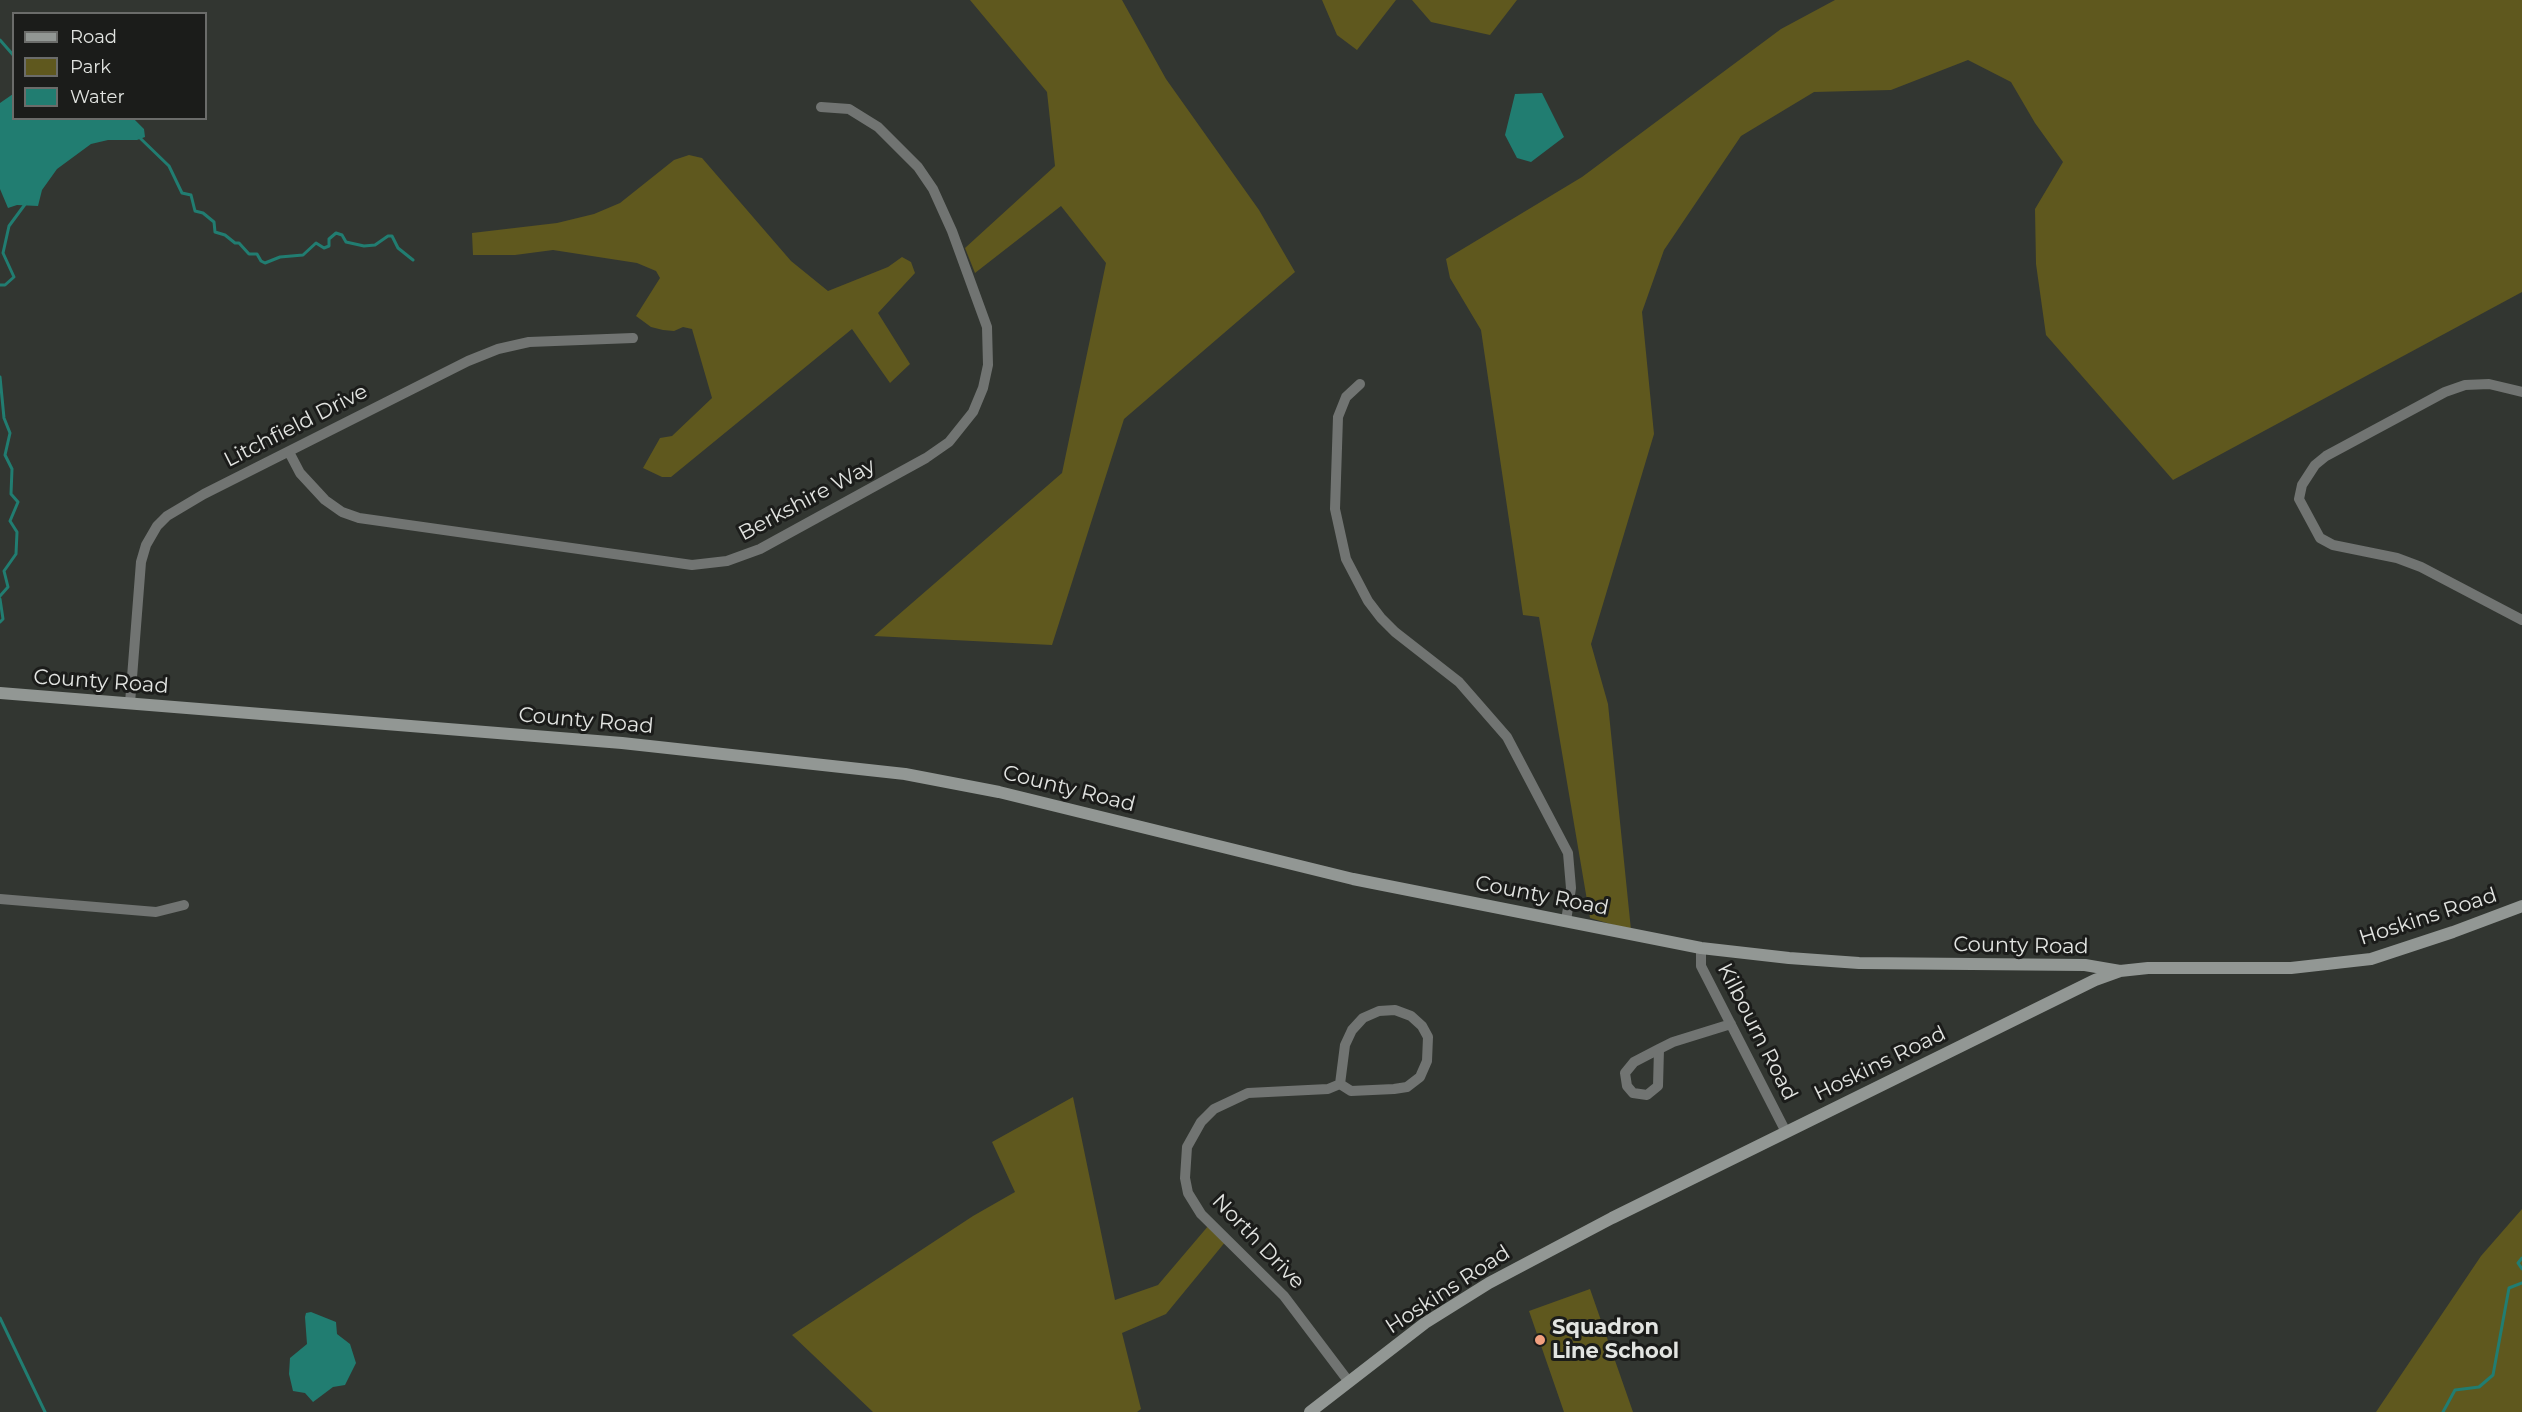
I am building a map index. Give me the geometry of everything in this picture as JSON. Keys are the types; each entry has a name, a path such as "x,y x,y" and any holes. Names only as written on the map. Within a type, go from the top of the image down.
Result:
{"street":[{"name":"Berkshire Way","path":"289,452 300,472 325,501 342,512 359,518 692,565 727,561 760,549 926,458 949,442 973,412 983,388 988,365 987,327 952,231 933,189 918,167 878,127 849,109 821,107"},
{"name":"Litchfield Drive","path":"130,703 141,562 146,545 157,526 186,503 468,361 498,349 529,342 633,338"},
{"path":"1360,384 1346,397 1338,417 1335,509 1346,559 1368,601 1381,618 1395,633 1459,682 1507,737 1568,853 1571,888 1566,921"},
{"path":"2522,392 2489,384 2466,385 2445,392 2326,456 2315,465 2302,485 2299,499 2320,538 2333,545 2397,558 2421,567 2522,621"},
{"name":"County Road","path":"0,693 622,743 905,774 999,792 1353,879 1701,948 1859,963 2085,965 2120,971"},
{"path":"0,899 156,912 184,904"},
{"name":"Hoskins Road","path":"1310,1412 1425,1323 1489,1283 1786,1132 2095,980 2120,971 2148,968 2291,968 2371,959 2472,926 2522,906"},
{"name":"Kilbourn Road","path":"1701,948 1701,966 1786,1132"},
{"name":"North Drive","path":"1395,1010 1411,1016 1422,1026 1428,1037 1427,1061 1419,1077 1407,1087 1351,1091 1340,1084 1345,1045 1352,1030 1364,1018 1379,1011 1395,1010"},
{"path":"1659,1049 1658,1086 1647,1095 1633,1093 1625,1081 1626,1070 1634,1062 1659,1049 1731,1024"},
{"name":"North Drive","path":"1340,1084 1328,1089 1248,1093 1221,1105 1201,1122 1194,1133 1187,1148 1185,1178 1188,1193 1201,1214 1284,1296 1349,1382"}],"green space":[{"path":"970,0 1122,0 1166,79 1259,210 1295,272 1124,419 1052,645 874,636 1062,473 1106,263 1061,206 975,273 965,248 1055,166 1047,92"},
{"path":"1322,0 1396,0 1357,50 1337,35"},
{"path":"1412,0 1517,0 1490,35 1431,22"},
{"path":"1835,0 2522,0 2522,292 2173,480 2046,335 2036,264 2035,209 2063,162 2035,123 2011,82 1968,60 1891,90 1814,92 1741,136 1664,250 1642,312 1654,434 1591,644 1608,704 1631,930 1590,918 1539,617 1523,615 1481,330 1450,278 1446,259 1582,177 1781,29"},
{"path":"689,155 702,158 791,261 828,291 888,267 902,257 911,262 915,273 878,313 910,364 890,383 852,329 671,477 662,477 643,468 660,438 672,436 712,398 692,329 683,327 674,331 663,330 651,327 636,316 660,278 656,271 637,263 553,250 515,255 473,255 472,233 557,223 594,214 620,203 674,160"},
{"path":"1073,1097 1115,1300 1158,1285 1209,1225 1226,1241 1166,1314 1122,1333 1141,1409 1137,1412 873,1412 792,1335 973,1216 1015,1192 992,1142"},
{"path":"2522,1209 2522,1412 2376,1412 2481,1256"},
{"path":"1590,1289 1633,1412 1564,1412 1529,1311"}],"water":[{"path":"1542,93 1564,137 1531,162 1517,158 1505,135 1515,94"},
{"path":"12,95 12,120 135,120 144,129 145,137 137,140 108,140 91,144 57,169 42,190 38,206 17,205 8,208 0,189 0,103"},
{"path":"311,1312 336,1322 337,1334 350,1344 356,1363 345,1385 333,1387 313,1402 305,1393 293,1391 289,1374 290,1358 307,1344 305,1317 306,1313"}],"waterway":[{"path":"0,40 12,54"},
{"path":"139,137 169,166 182,193 191,195 195,211 203,213 214,222 215,232 239,243 249,254 257,254 265,263 280,257 303,255 316,243 324,248 329,246 329,239 336,233 342,235 346,242 364,246 375,245 388,236 392,236 398,248 413,260"},
{"path":"0,285 5,285 14,277 3,253 9,226 26,203"},
{"path":"0,377 4,418 10,433 5,455 12,469 11,494 18,502 10,521 17,532 16,554 4,571 8,587 0,596"},
{"path":"0,599 3,619 0,622"},
{"path":"2522,1258 2518,1263 2522,1269"},
{"path":"2443,1412 2455,1390 2479,1387 2493,1375 2509,1288 2522,1283"},
{"path":"0,1318 45,1412"}],"place":[{"name":"Squadron Line School","path":"1540,1340"}]}
